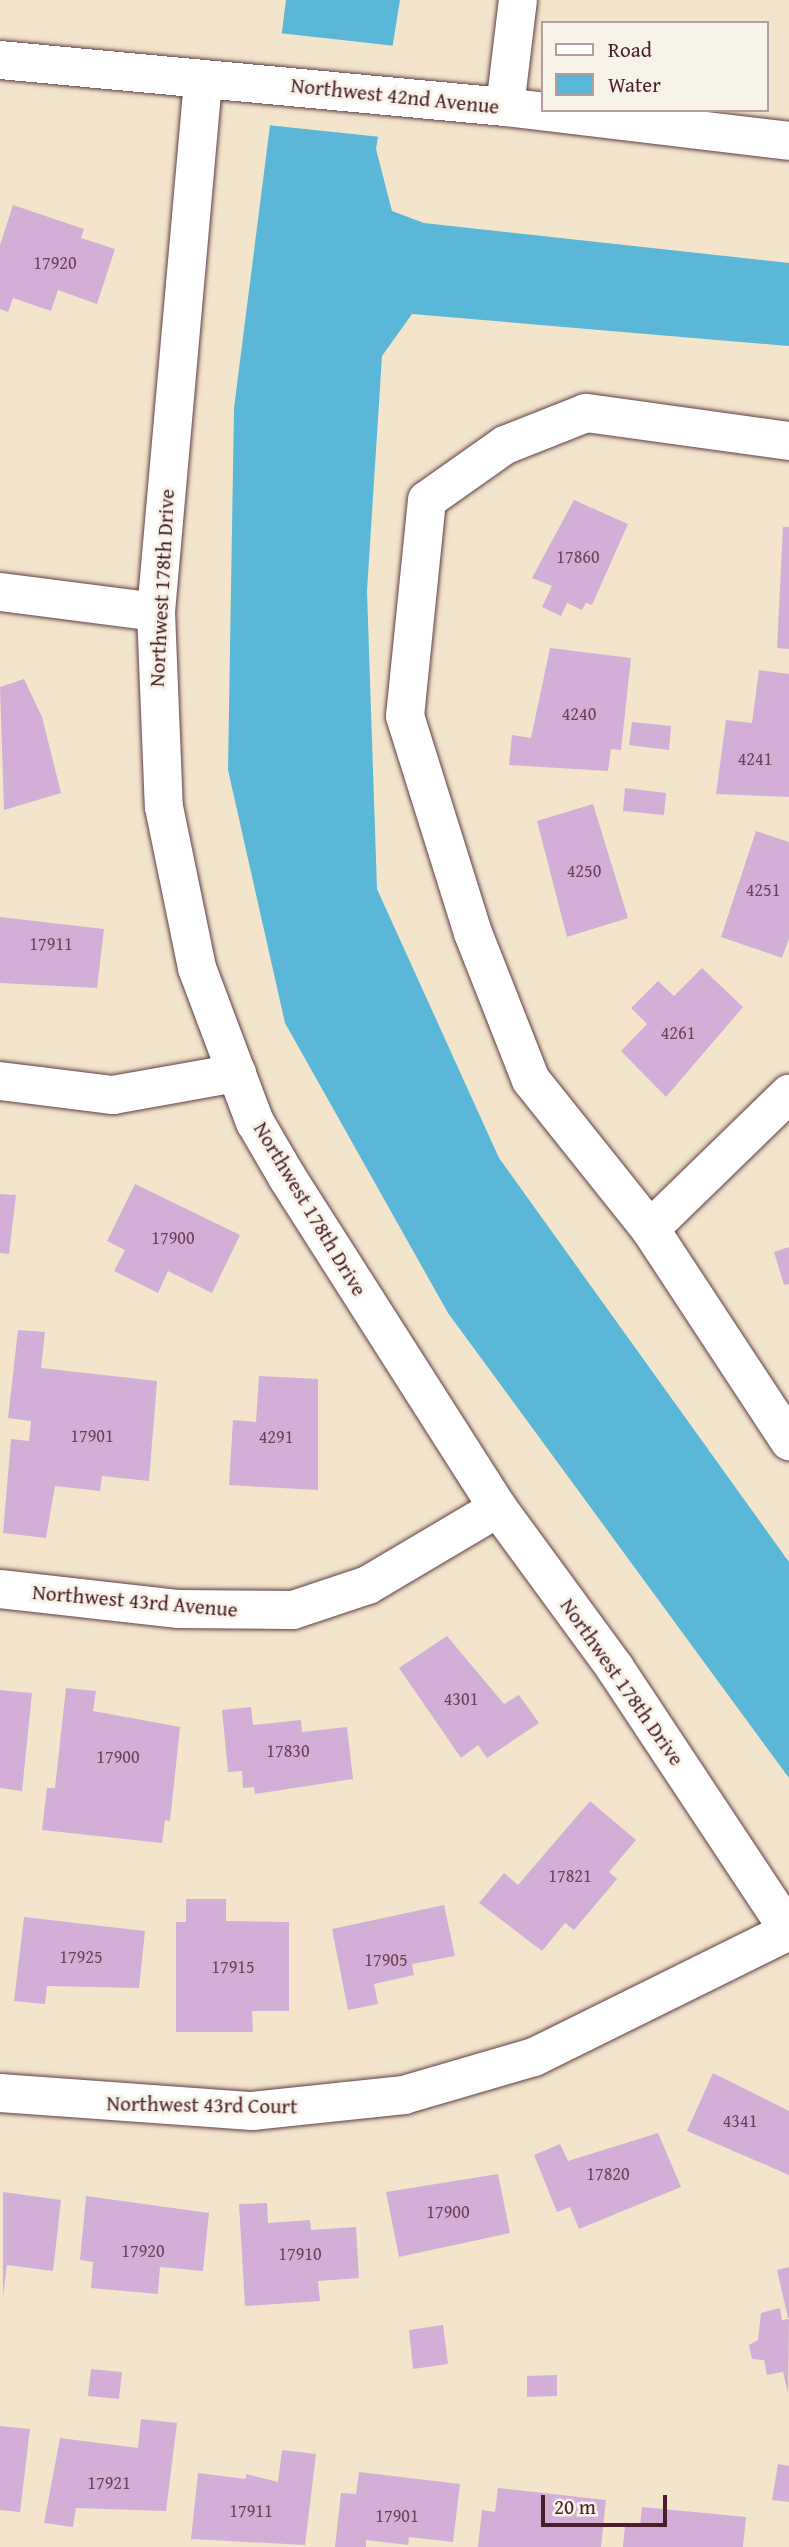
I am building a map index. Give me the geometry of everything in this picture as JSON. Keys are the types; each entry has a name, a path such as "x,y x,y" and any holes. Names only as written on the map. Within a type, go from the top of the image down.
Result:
{"street":[{"path":"505,107 518,0"},
{"name":"Northwest 42nd Avenue","path":"0,60 540,111"},
{"name":"Northwest 178th Drive","path":"203,81 156,612 164,807 197,968 237,1073 287,1177 498,1508 615,1668 789,1931"},
{"name":"Northwest 42nd Avenue","path":"547,112 789,141"},
{"path":"789,441 586,413 505,445 427,500 405,716 473,933 531,1080 650,1229 789,1441"},
{"path":"0,592 156,612"},
{"path":"0,1081 113,1095 237,1073"},
{"path":"650,1229 789,1094"},
{"name":"Northwest 43rd Avenue","path":"0,1589 179,1609 293,1609 368,1585 498,1508"},
{"name":"Northwest 43rd Court","path":"0,2094 252,2111 404,2095 534,2057 789,1931"}],"water":[{"path":"286,0 400,0 376,149 392,211 424,223 789,263 789,346 412,314 382,356 367,591 377,889 499,1158 789,1562 789,1778 448,1313 285,1023 228,770 234,408"}],"pier":[{"path":"279,33 396,46 381,137 267,125"}],"building":[{"path":"13,205 84,229 81,238 115,249 97,304 58,290 51,311 13,298 8,312 0,309 0,245"},
{"path":"574,500 628,524 592,605 586,603 582,610 567,603 561,616 542,607 552,586 532,578"},
{"path":"783,527 789,527 789,649 777,648"},
{"path":"550,648 631,658 621,750 611,749 608,771 509,765 512,735 531,738"},
{"path":"759,670 789,674 789,797 716,794 726,720 752,723"},
{"path":"24,679 42,717 61,793 4,810 0,687"},
{"path":"632,722 671,726 669,750 629,745"},
{"path":"625,788 666,793 664,815 623,811"},
{"path":"593,804 628,918 567,937 537,821"},
{"path":"756,831 789,842 789,938 782,958 721,937"},
{"path":"0,917 104,929 97,988 0,983"},
{"path":"702,968 743,1007 666,1097 621,1051 647,1024 631,1008 658,981 674,996"},
{"path":"135,1184 240,1235 212,1293 168,1271 158,1293 114,1271 125,1250 107,1241"},
{"path":"0,1194 16,1195 9,1254 0,1253"},
{"path":"789,1247 789,1284 784,1285 774,1252"},
{"path":"18,1330 45,1332 41,1368 157,1381 149,1481 102,1476 100,1491 55,1486 46,1538 3,1533 11,1439 29,1441 31,1421 8,1418"},
{"path":"259,1376 318,1379 318,1490 229,1485 233,1420 256,1422"},
{"path":"447,1636 504,1704 519,1695 539,1723 487,1758 478,1745 461,1758 399,1668"},
{"path":"66,1688 96,1691 93,1711 180,1727 170,1821 165,1820 162,1843 42,1830 47,1788 55,1788"},
{"path":"0,1690 32,1693 22,1791 0,1788"},
{"path":"251,1707 253,1725 301,1720 302,1732 347,1727 353,1779 255,1794 254,1787 243,1788 242,1771 228,1772 222,1710"},
{"path":"590,1801 636,1840 609,1872 617,1879 574,1930 565,1923 542,1951 479,1903 504,1873 518,1885"},
{"path":"186,1899 226,1899 226,1921 289,1922 289,2011 252,2011 253,2032 176,2032 176,1922 186,1922"},
{"path":"444,1905 455,1956 412,1964 414,1975 374,1984 378,2004 348,2010 332,1929"},
{"path":"24,1917 145,1931 139,1988 47,1986 45,2004 14,2001"},
{"path":"713,2073 789,2111 789,2175 687,2131"},
{"path":"658,2133 681,2187 579,2229 570,2207 557,2212 534,2155 560,2144 568,2161"},
{"path":"498,2174 510,2233 399,2257 386,2192"},
{"path":"3,2192 61,2200 53,2271 7,2265 3,2296"},
{"path":"86,2196 209,2213 203,2271 160,2267 158,2294 91,2288 93,2262 80,2260"},
{"path":"267,2203 268,2223 310,2220 311,2230 356,2227 359,2278 318,2281 320,2301 245,2306 239,2204"},
{"path":"789,2267 789,2318 788,2318 777,2270"},
{"path":"780,2308 782,2320 789,2319 788,2394 783,2372 767,2375 764,2360 752,2359 749,2345 758,2340 761,2313"},
{"path":"443,2325 448,2364 413,2369 409,2330"},
{"path":"91,2369 122,2372 119,2399 88,2396"},
{"path":"557,2375 557,2396 527,2397 527,2376"},
{"path":"141,2419 177,2423 166,2511 76,2508 73,2527 44,2523 60,2438 138,2448"},
{"path":"0,2426 30,2429 20,2512 0,2510"},
{"path":"282,2450 316,2454 305,2545 191,2539 198,2473 246,2479 246,2474 278,2482"},
{"path":"778,2464 789,2466 789,2502 772,2500"},
{"path":"359,2472 460,2484 453,2542 409,2537 408,2545 366,2540 366,2547 335,2547 341,2493 356,2494"},
{"path":"498,2488 606,2500 601,2547 478,2547 482,2510 495,2512"},
{"path":"642,2507 746,2517 743,2547 623,2547 625,2525 640,2526"}]}
